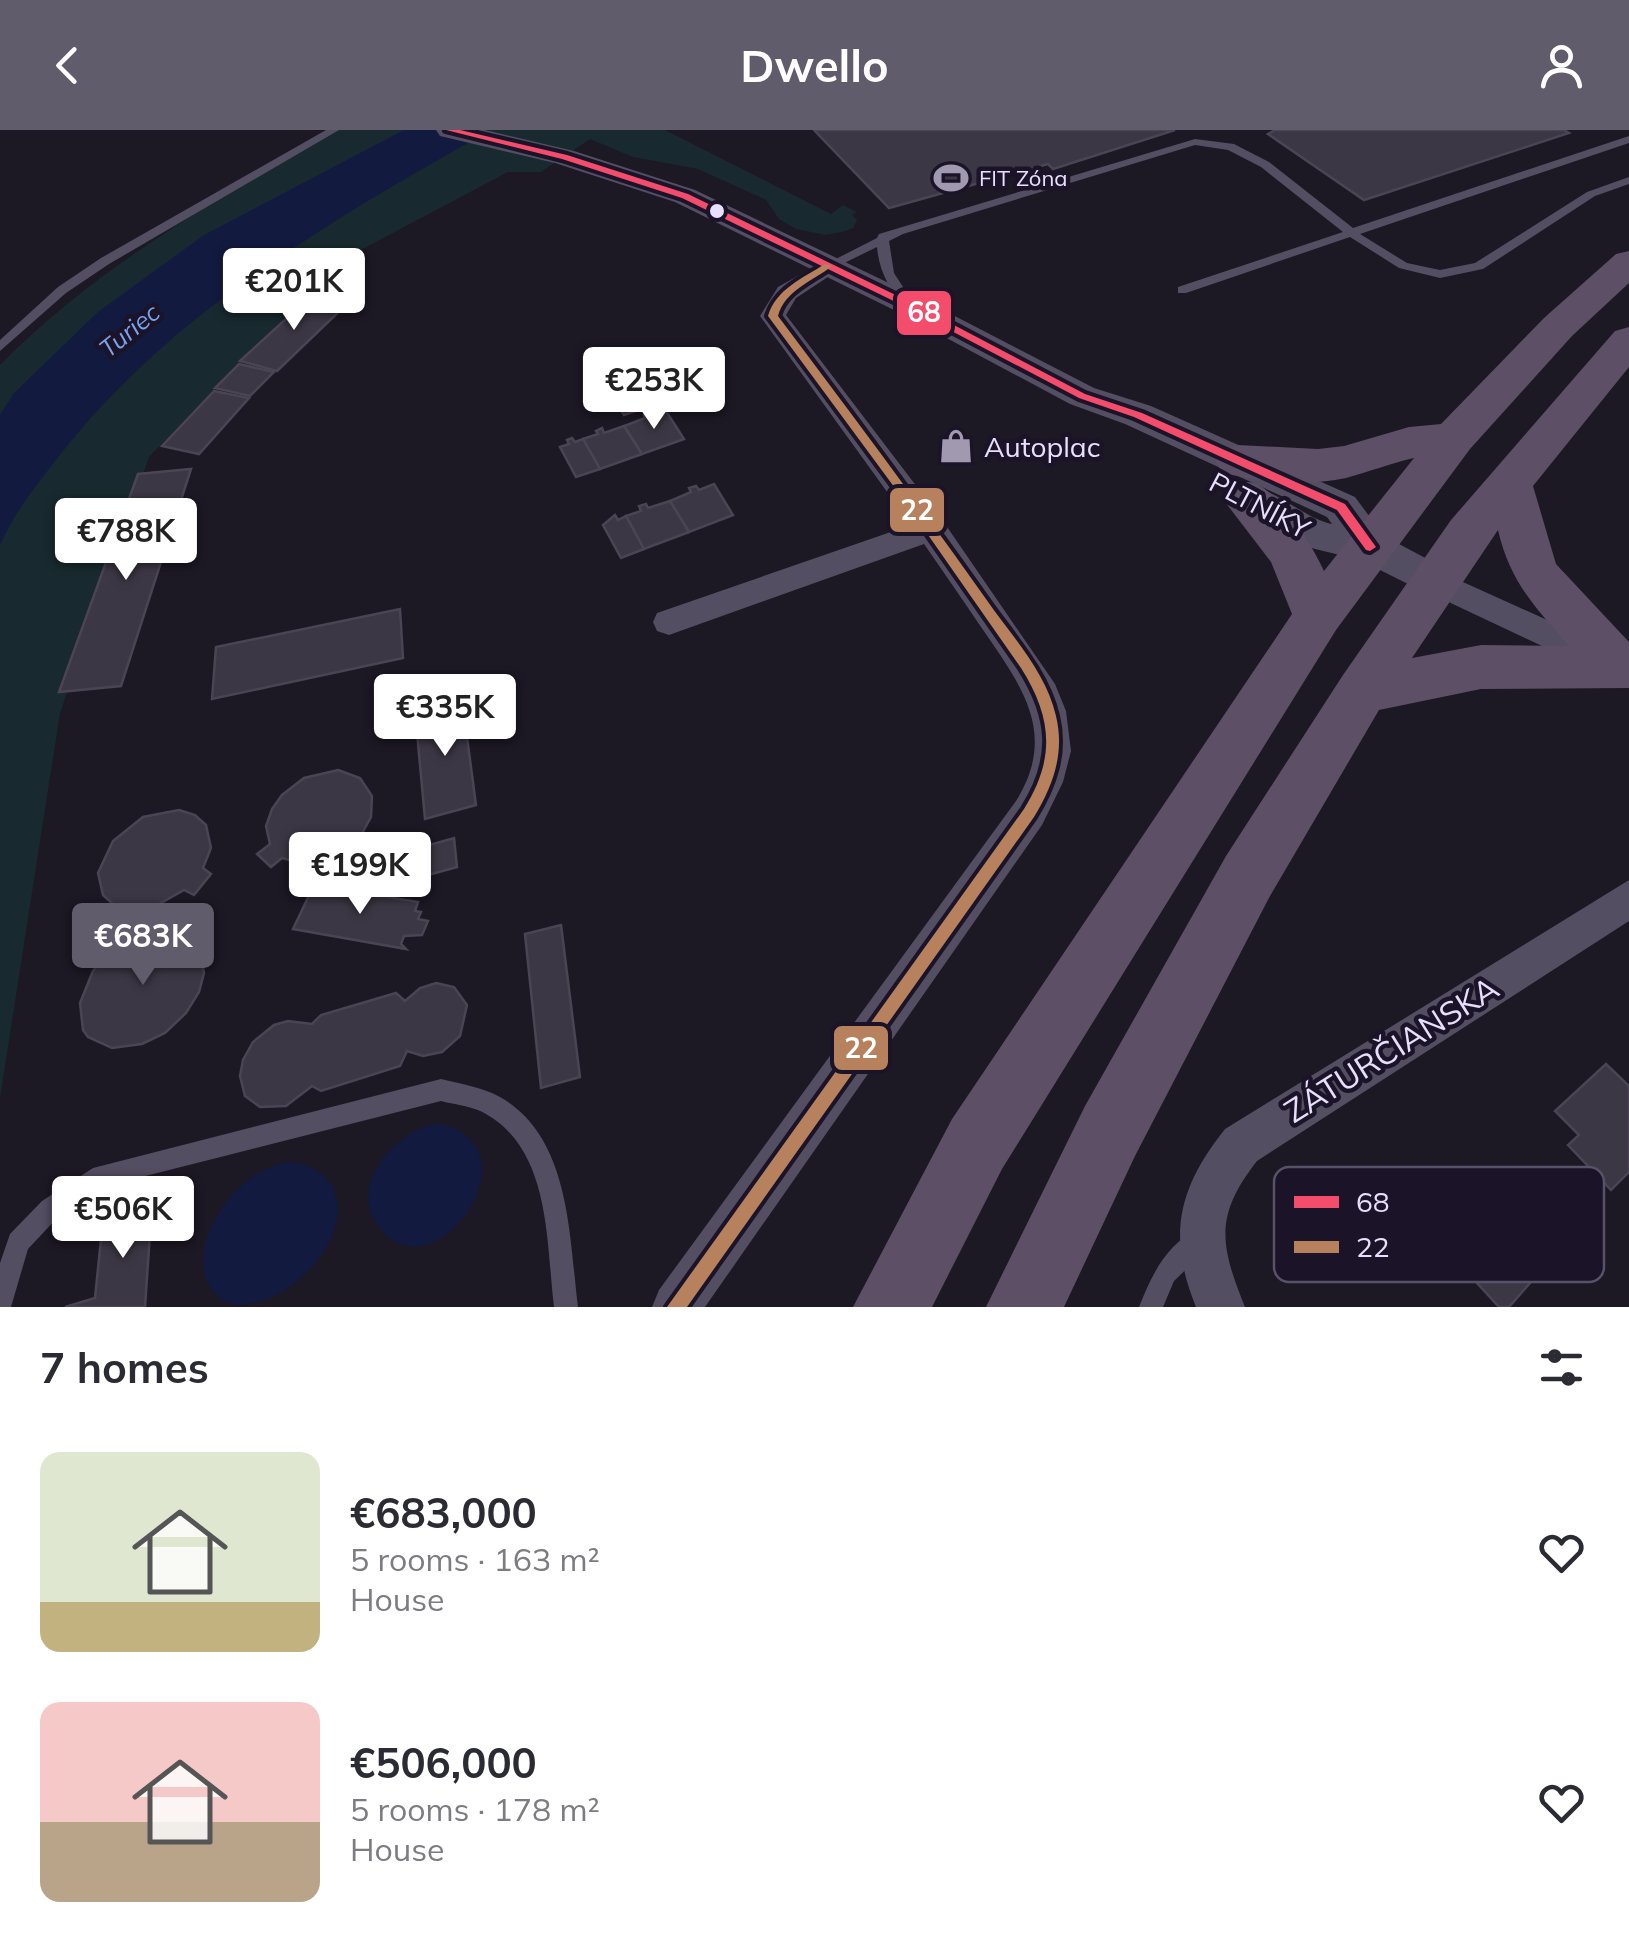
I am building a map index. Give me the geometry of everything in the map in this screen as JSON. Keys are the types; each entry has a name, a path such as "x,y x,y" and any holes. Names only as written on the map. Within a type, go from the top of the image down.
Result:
{"main road":[{"path":"891,1307 978,1144 1318,616 1454,438 1558,327 1629,262"},
{"path":"1024,1307 1110,1131 1248,876 1362,691 1432,580 1508,482 1629,340"},
{"path":"1318,616 1292,553 1242,480 1344,462 1409,443 1454,438"},
{"path":"1508,482 1538,578 1625,671"},
{"path":"1362,691 1481,667 1625,671"}],"street":[{"name":"PLTNÍKY","path":"450,130 654,184 909,305 1082,396 1138,416 1242,480 1314,535 1370,547 1432,580"},
{"path":"676,1307 1047,784 1053,758 1052,723 1038,685 932,529 773,316 774,306 786,294 828,266"},
{"path":"670,622 932,529"},
{"path":"1432,580 1625,671"},
{"name":"ZÁTURČIANSKA","path":"1202,1238 1212,1185 1241,1144 1629,898"},
{"path":"1202,1238 1206,1277 1222,1307"}],"lane":[{"path":"0,347 62,290 105,260 334,130"},
{"path":"1182,290 1629,139"},
{"path":"828,266 883,237 1195,142 1230,144 1409,269 1450,276 1480,266 1591,194 1629,180"},
{"path":"883,237 881,261 909,305"},
{"path":"0,1304 18,1242 50,1209 101,1176 441,1090 493,1105 525,1132 546,1170 566,1307"},
{"path":"1151,1307 1166,1273 1202,1238"}],"green space":[{"path":"337,130 665,130 831,214 843,205 857,212 852,215 857,220 853,228 826,235 796,229 779,219 766,200 698,169 633,157 590,139 541,172 508,172 340,261 149,457 60,713 0,1098 0,365 37,329 118,265"}],"water":[{"name":"Turiec","path":"404,130 491,130 374,197 261,270 156,353 107,400 63,451 21,508 0,545 0,415 14,393 98,312 204,235"},
{"path":"437,1123 467,1136 480,1158 480,1183 469,1209 451,1231 428,1244 404,1245 381,1230 371,1214 371,1180 390,1150 404,1138"},
{"path":"296,1162 323,1175 336,1194 337,1218 328,1243 312,1267 290,1287 263,1300 235,1305 214,1292 204,1273 204,1250 212,1225 246,1182 270,1167"}],"building":[{"path":"814,130 1175,130 1053,169 1048,164 889,208"},
{"path":"1275,130 1569,133 1364,200 1268,134"},
{"path":"312,295 347,304 277,371 240,361"},
{"path":"239,364 274,372 250,396 215,388"},
{"path":"632,372 641,386 629,390 644,408 624,415 602,381"},
{"path":"214,391 249,398 199,454 162,446"},
{"path":"666,411 684,439 642,454 624,426 650,412 652,416"},
{"path":"624,426 642,454 600,469 583,439 598,434 596,431 602,428 604,433"},
{"path":"572,438 575,442 583,439 600,469 576,477 560,447"},
{"path":"191,469 121,686 59,692 138,474"},
{"path":"714,484 733,515 689,532 670,501 691,492 689,488 696,486 699,490"},
{"path":"670,501 689,532 644,549 626,516 641,511 639,506 646,504 648,508"},
{"path":"615,515 618,520 626,516 644,549 621,558 603,525"},
{"path":"400,609 403,658 212,699 216,647"},
{"path":"462,699 476,805 425,819 415,711"},
{"path":"338,770 360,778 372,796 371,817 360,837 344,852 325,861 304,864 282,858 271,867 257,854 270,844 266,826 272,809 282,795 304,778"},
{"path":"179,810 195,815 206,825 211,848 203,868 211,874 194,895 184,890 140,909 113,904 103,895 98,873 113,841 143,817"},
{"path":"454,838 457,867 385,887 383,858"},
{"path":"314,885 418,902 418,919 428,921 422,935 404,936 401,944 406,949 293,929"},
{"path":"193,925 210,940 200,950 204,973 199,992 186,1013 165,1033 142,1044 112,1048 88,1037 83,1030 80,1003 93,971 105,957 133,938 163,931 182,934"},
{"path":"561,925 580,1077 541,1088 525,934"},
{"path":"436,983 454,987 467,1005 460,1036 442,1052 423,1056 407,1051 400,1066 321,1091 312,1086 286,1106 260,1107 245,1096 240,1076 243,1060 253,1042 274,1025 288,1021 312,1024 321,1015 396,993 405,1001 420,988"},
{"path":"1606,1064 1629,1086 1629,1172 1611,1190 1604,1183 1604,1167 1589,1167 1568,1145 1579,1135 1555,1111"},
{"path":"152,1204 145,1307 65,1307 95,1298 103,1219"},
{"path":"1476,1282 1531,1282 1509,1307 1499,1307"}],"transit line":[{"name":"68","path":"450,130 564,157 685,196 909,305 1082,396 1138,415 1341,507 1370,547"},
{"name":"22","path":"676,1307 1029,813 1041,793 1051,762 1049,711 1026,664 773,316 787,293 828,266"}],"place":[{"name":"FIT Zóna","path":"951,178"},
{"name":"Autoplac","path":"956,446"}]}
